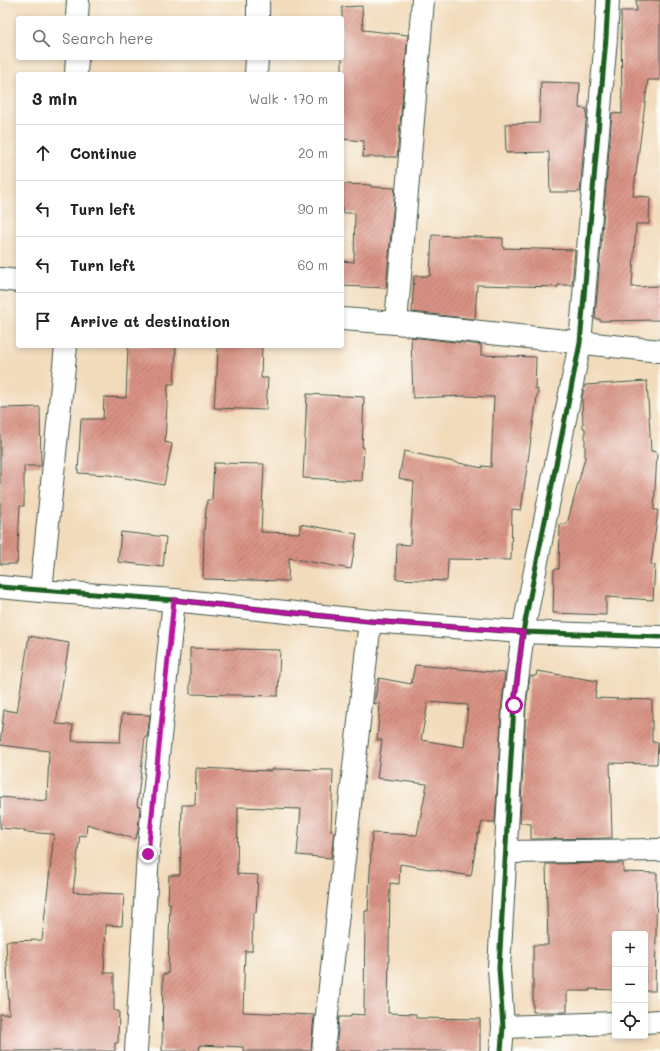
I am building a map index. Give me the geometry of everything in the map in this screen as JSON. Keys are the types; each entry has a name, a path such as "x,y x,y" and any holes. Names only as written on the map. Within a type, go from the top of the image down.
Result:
{"street":[{"path":"77,16 78,0"},
{"path":"258,0 258,16"},
{"path":"396,323 423,0"},
{"path":"501,1051 503,1028 499,968 514,705 523,632 580,343 606,46 608,0"},
{"path":"76,72 77,60"},
{"path":"256,72 257,60"},
{"path":"0,279 16,281"},
{"path":"344,319 396,323 660,351"},
{"path":"41,591 66,348"},
{"path":"0,587 174,600 370,621 523,632 660,637"},
{"path":"136,1051 148,854 174,600"},
{"path":"323,1051 370,621"},
{"path":"505,852 660,850"},
{"path":"648,1022 660,1021"},
{"path":"503,1028 612,1023"}],"building":[{"path":"636,0 660,0 660,80 648,80 633,196 650,197 649,224 636,224 632,287 660,286 660,320 600,321 600,319 595,319 612,113 622,114 621,11 637,11"},
{"path":"362,6 363,30 408,35 397,157 363,157 364,141 344,139 344,72 342,72 342,60 344,60 344,16 342,16 342,7"},
{"path":"541,82 580,83 579,108 587,109 580,192 550,192 549,152 506,153 505,124 539,123"},
{"path":"344,184 395,188 386,288 344,286 344,261 354,262 355,213 344,213"},
{"path":"432,235 503,238 503,248 575,250 572,285 558,285 558,287 477,285 475,319 412,312 414,276 430,276"},
{"path":"411,337 481,345 481,355 536,357 535,389 538,389 521,510 512,509 511,560 448,559 447,581 396,579 397,544 410,545 414,482 399,478 404,451 482,468 482,466 491,467 494,397 464,396 413,398"},
{"path":"128,348 176,348 174,384 168,384 165,442 172,444 164,485 109,475 78,473 81,419 103,419 104,397 126,398"},
{"path":"218,348 262,348 261,378 268,378 266,410 214,408"},
{"path":"647,381 651,451 657,452 654,510 658,510 651,565 655,565 653,600 606,597 606,615 553,613 554,569 559,569 560,524 567,524 585,458 585,428 583,428 582,398 585,385"},
{"path":"307,394 364,397 362,481 303,478"},
{"path":"40,407 41,466 24,466 24,506 20,506 17,564 0,564 0,408"},
{"path":"214,463 264,464 261,532 300,533 300,524 357,534 351,569 289,558 288,581 203,579 204,531 207,500 212,500"},
{"path":"121,532 166,537 163,567 118,562"},
{"path":"29,636 69,643 56,724 73,725 72,741 120,742 122,714 150,715 147,737 145,737 137,806 140,807 138,831 135,839 87,824 86,836 80,835 73,892 124,894 122,926 106,925 104,973 114,973 114,1011 119,1011 118,1043 115,1043 115,1051 0,1051 0,1014 9,1014 6,941 42,940 54,834 24,832 24,830 0,828 0,797 47,801 49,751 0,745 4,710 17,712"},
{"path":"190,648 280,650 278,696 190,694"},
{"path":"415,665 505,673 495,822 482,822 479,834 478,833 471,876 400,864 399,884 390,883 388,1013 416,1014 416,1018 480,1019 480,1051 336,1051 339,1017 351,1017 351,1014 364,1015 365,911 368,911 372,833 417,835 427,784 377,778 382,740 377,740 380,704 374,703 379,678 411,684","holes":["428,702 468,705 464,747 421,740"]},
{"path":"537,671 597,681 595,698 652,700 652,742 658,742 657,764 610,763 612,838 531,839 531,824 520,823 526,706 530,676 536,676"},
{"path":"196,768 272,771 272,769 333,770 331,831 334,832 331,858 297,855 301,809 238,807 237,874 258,875 256,913 253,913 252,951 245,951 243,1012 314,1015 311,1051 243,1051 243,1047 200,1045 199,1051 162,1051 163,974 168,974 170,903 168,903 169,875 180,875 182,805 195,805"},
{"path":"623,863 623,872 657,873 655,991 648,991 648,931 612,931 612,990 589,989 590,991 567,991 567,1012 533,1012 533,945 548,945 546,864"}],"cycle path":[{"path":"501,1051 503,1027 499,968 514,705 523,632 580,343 608,0"},
{"path":"0,587 174,600 370,621 523,632 660,637"}],"route":[{"path":"148,854 174,600 370,621 523,632 514,705"}]}
